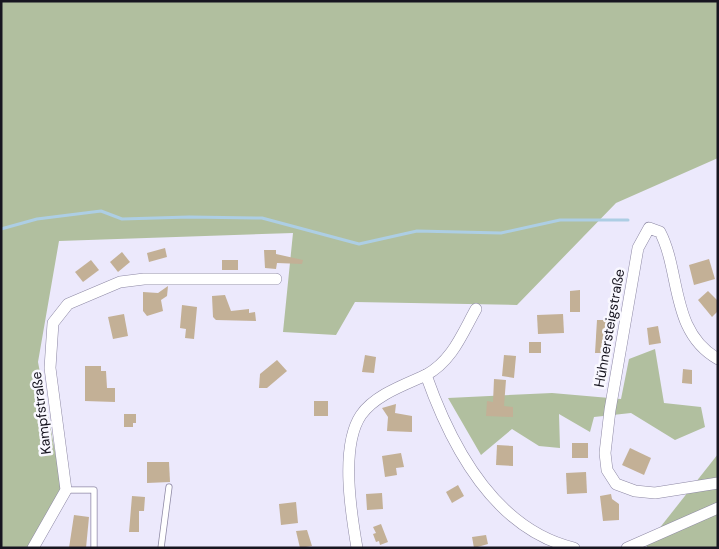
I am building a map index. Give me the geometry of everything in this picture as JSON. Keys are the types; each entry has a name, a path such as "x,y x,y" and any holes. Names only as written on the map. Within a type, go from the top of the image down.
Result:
{"street":[{"name":"Hühnersteigstraße","path":"718,360 697,342 677,302 666,243 660,232 649,228 638,248 610,410 605,453 607,470 616,484 654,493 718,483"},
{"name":"Kampfstraße","path":"66,490 50,368 53,323 68,304 120,282 144,279 276,279"},
{"path":"357,548 351,504 350,460 354,431 362,414 379,399 436,370 449,357 476,309"},
{"path":"426,375 449,429 470,468 490,497 521,523 574,548"},
{"path":"33,548 66,490"},
{"path":"627,548 718,508"}],"lane":[{"path":"161,548 169,487"},
{"path":"66,490 94,490 94,548"}],"green space":[{"path":"1,1 718,1 718,158 616,203 517,305 355,302 336,335 283,332 293,233 59,241 38,362 62,488 28,548 1,548"},
{"path":"655,349 664,403 701,407 705,427 675,440 631,413 594,417 590,432 559,414 560,448 539,446 512,429 481,455 448,398 552,393 621,399 629,359"},
{"path":"718,454 718,548 647,548 647,544"}],"building":[{"path":"165,248 167,257 149,262 147,253"},
{"path":"264,250 276,250 276,254 303,260 302,264 277,263 276,269 265,268"},
{"path":"122,252 130,262 118,272 110,262"},
{"path":"709,259 715,279 694,285 689,265"},
{"path":"91,260 99,270 83,282 75,272"},
{"path":"222,260 238,260 238,270 222,270"},
{"path":"168,286 167,296 161,300 163,311 147,316 143,311 143,292 158,293"},
{"path":"580,290 580,312 570,312 570,291"},
{"path":"708,291 718,301 718,311 712,317 698,300"},
{"path":"225,295 231,311 249,309 249,313 255,312 256,321 216,320 213,317 212,296"},
{"path":"182,305 197,307 194,339 185,338 186,329 180,328"},
{"path":"124,314 128,336 113,339 108,317"},
{"path":"563,314 564,333 538,334 537,315"},
{"path":"597,320 609,320 604,353 595,353"},
{"path":"658,326 661,343 649,345 647,328"},
{"path":"529,342 541,342 541,353 529,353"},
{"path":"365,355 376,357 374,373 362,372"},
{"path":"504,355 516,356 514,378 502,376"},
{"path":"277,360 287,371 267,388 259,388 260,374"},
{"path":"85,366 101,366 101,371 106,371 107,388 115,388 115,402 85,401"},
{"path":"683,369 692,370 692,384 682,383"},
{"path":"494,379 506,380 504,406 513,407 513,417 486,416 487,401 493,402"},
{"path":"314,401 328,401 328,416 314,416"},
{"path":"396,404 395,413 412,416 412,432 387,431 388,417 382,408"},
{"path":"124,414 136,414 136,423 133,423 133,427 124,427"},
{"path":"572,443 588,443 588,458 572,458"},
{"path":"497,445 513,446 513,466 496,465"},
{"path":"630,448 651,458 644,475 622,465"},
{"path":"401,453 404,467 396,468 397,475 385,477 382,456"},
{"path":"147,462 169,462 170,482 147,483"},
{"path":"586,472 587,493 567,494 566,473"},
{"path":"458,485 464,496 452,503 446,492"},
{"path":"382,493 383,509 367,510 366,494"},
{"path":"611,494 612,499 619,504 619,520 603,521 600,496"},
{"path":"132,496 145,497 144,511 139,511 139,532 129,532"},
{"path":"296,502 298,523 281,525 279,504"},
{"path":"74,515 89,517 86,548 69,548"},
{"path":"381,524 388,542 380,545 379,541 376,542 373,534 376,533 373,527"},
{"path":"307,530 312,546 300,548 296,531"},
{"path":"486,535 488,544 474,548 472,537"}],"waterway":[{"path":"1,229 37,219 101,211 122,219 189,217 262,218 359,244 417,231 501,233 560,220 628,220"}]}
